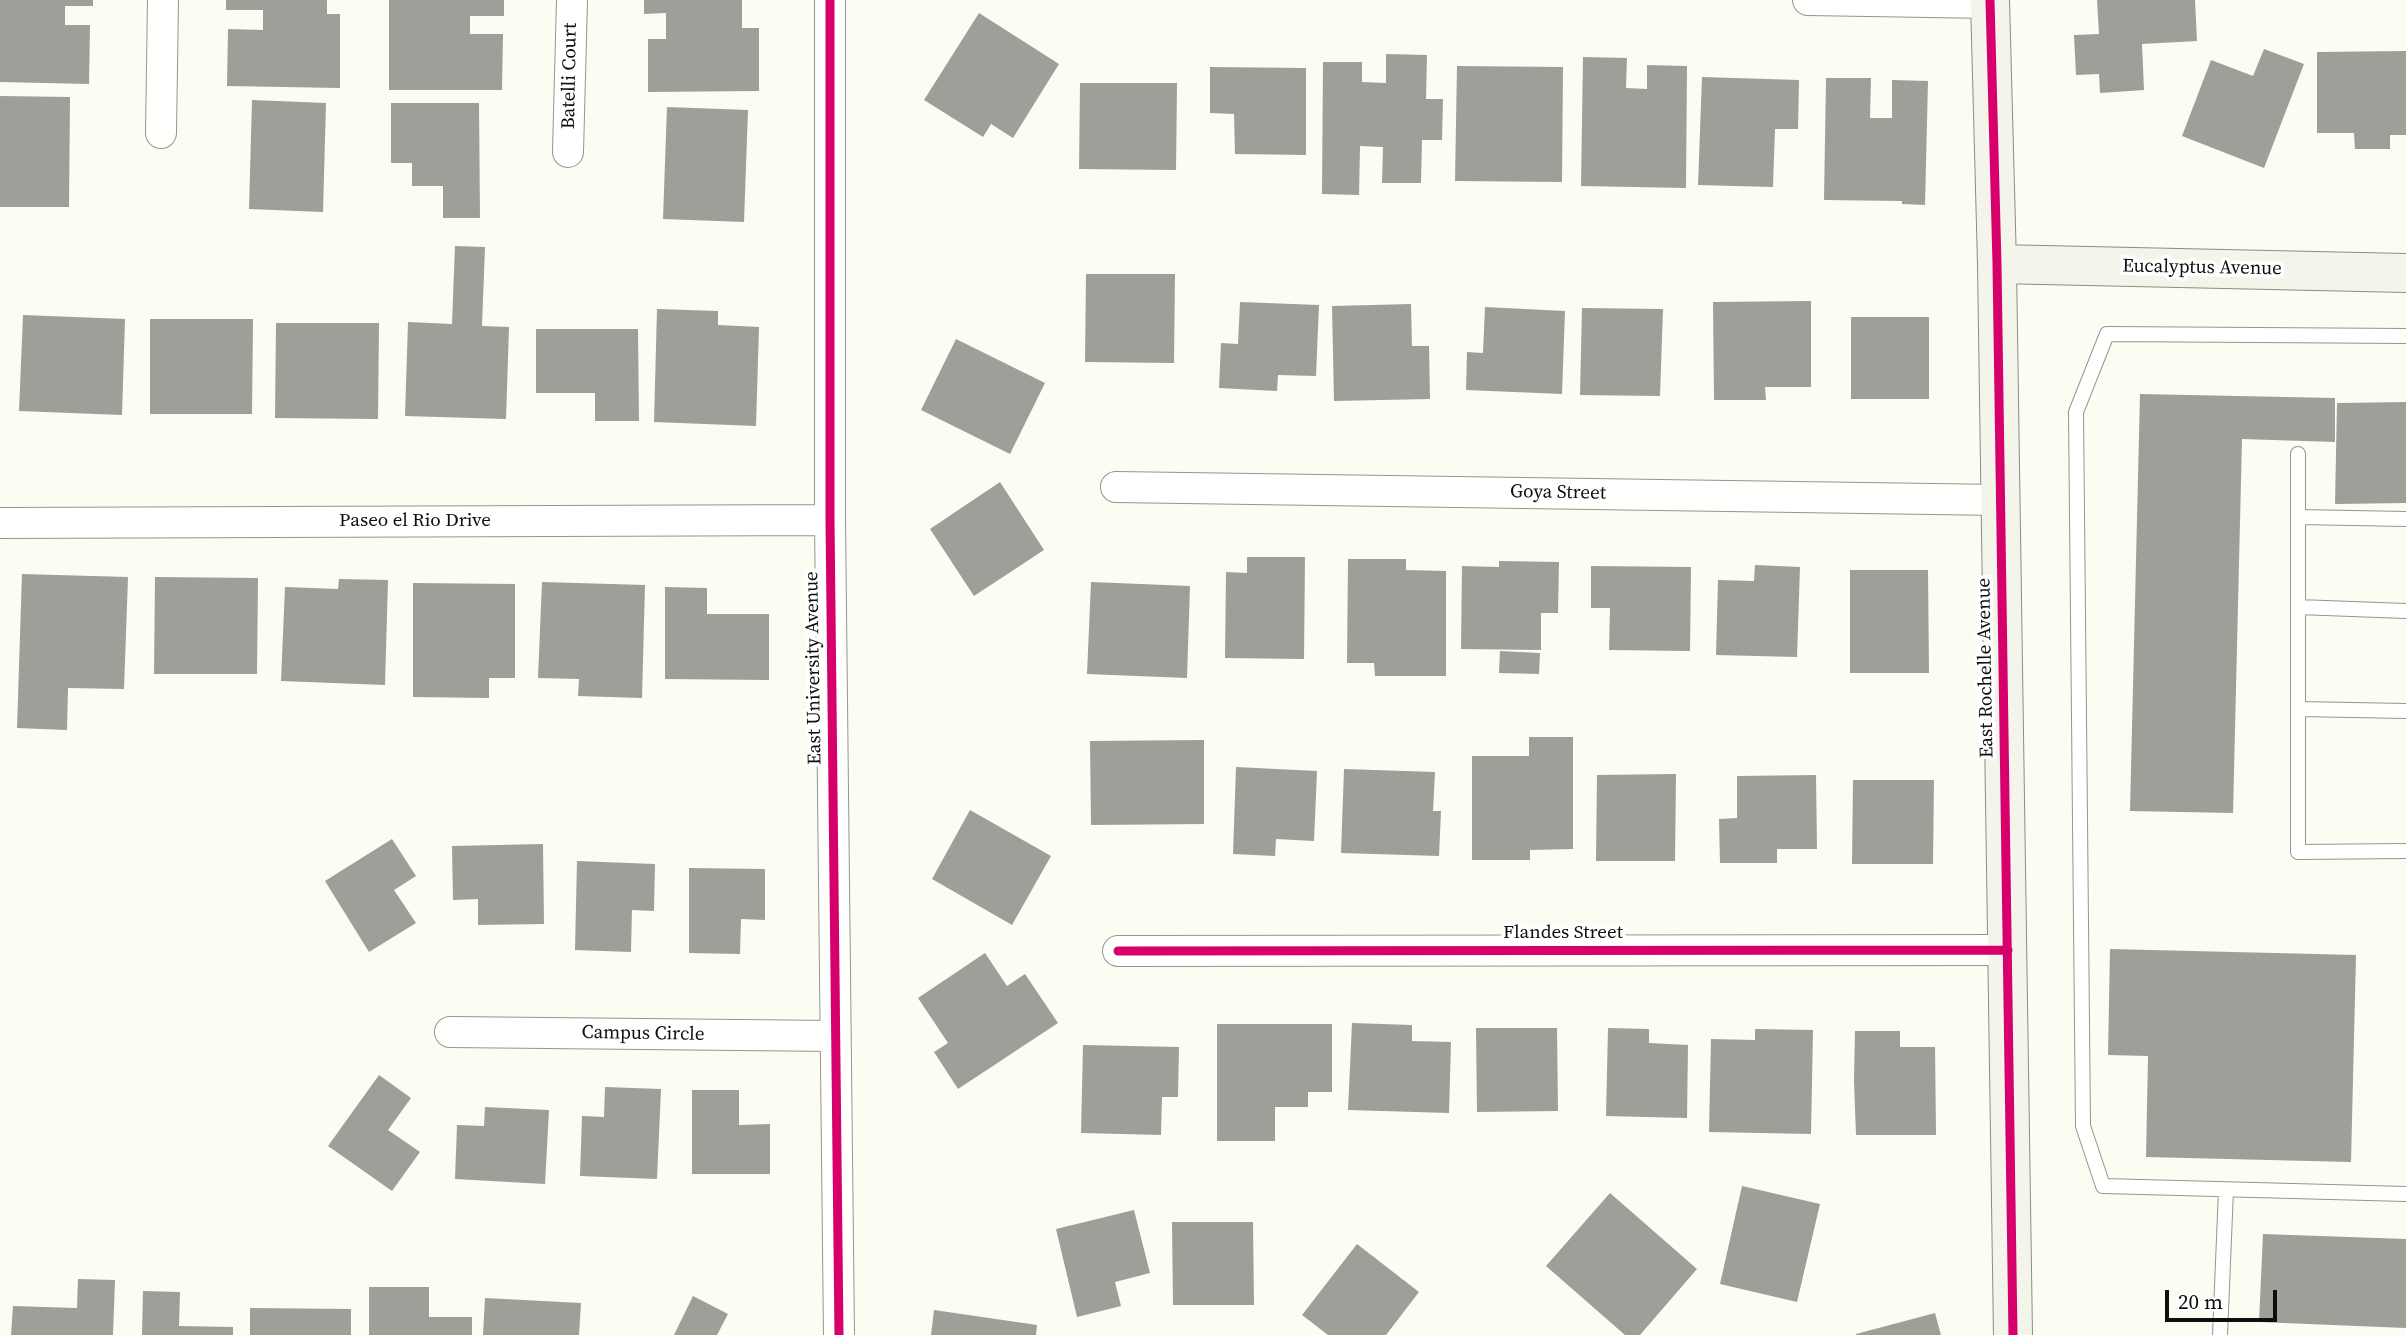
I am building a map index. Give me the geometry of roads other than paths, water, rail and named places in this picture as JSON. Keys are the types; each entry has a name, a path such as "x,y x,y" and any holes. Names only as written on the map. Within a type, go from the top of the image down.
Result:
{"street":[{"path":"161,132 163,0"},
{"name":"Batelli Court","path":"568,152 572,0"},
{"name":"East University Avenue","path":"830,0 830,520 839,1335"},
{"path":"1808,0 1990,2"},
{"name":"East Rochelle Avenue","path":"1990,2 1997,264 2013,1335"},
{"name":"Eucalyptus Avenue","path":"1997,264 2406,273"},
{"name":"Goya Street","path":"1115,486 2000,500"},
{"name":"Paseo el Rio Drive","path":"0,523 830,520"},
{"name":"Flandes Street","path":"1118,951 2008,950"},
{"name":"Campus Circle","path":"450,1032 835,1036"}],"lane":[{"path":"2406,336 2106,334 2076,412 2083,1126 2103,1186 2406,1194"},
{"path":"2298,454 2298,852 2406,851"},
{"path":"2298,517 2406,519"},
{"path":"2298,607 2406,611"},
{"path":"2298,709 2406,711"},
{"path":"2220,1335 2226,1190"}]}
